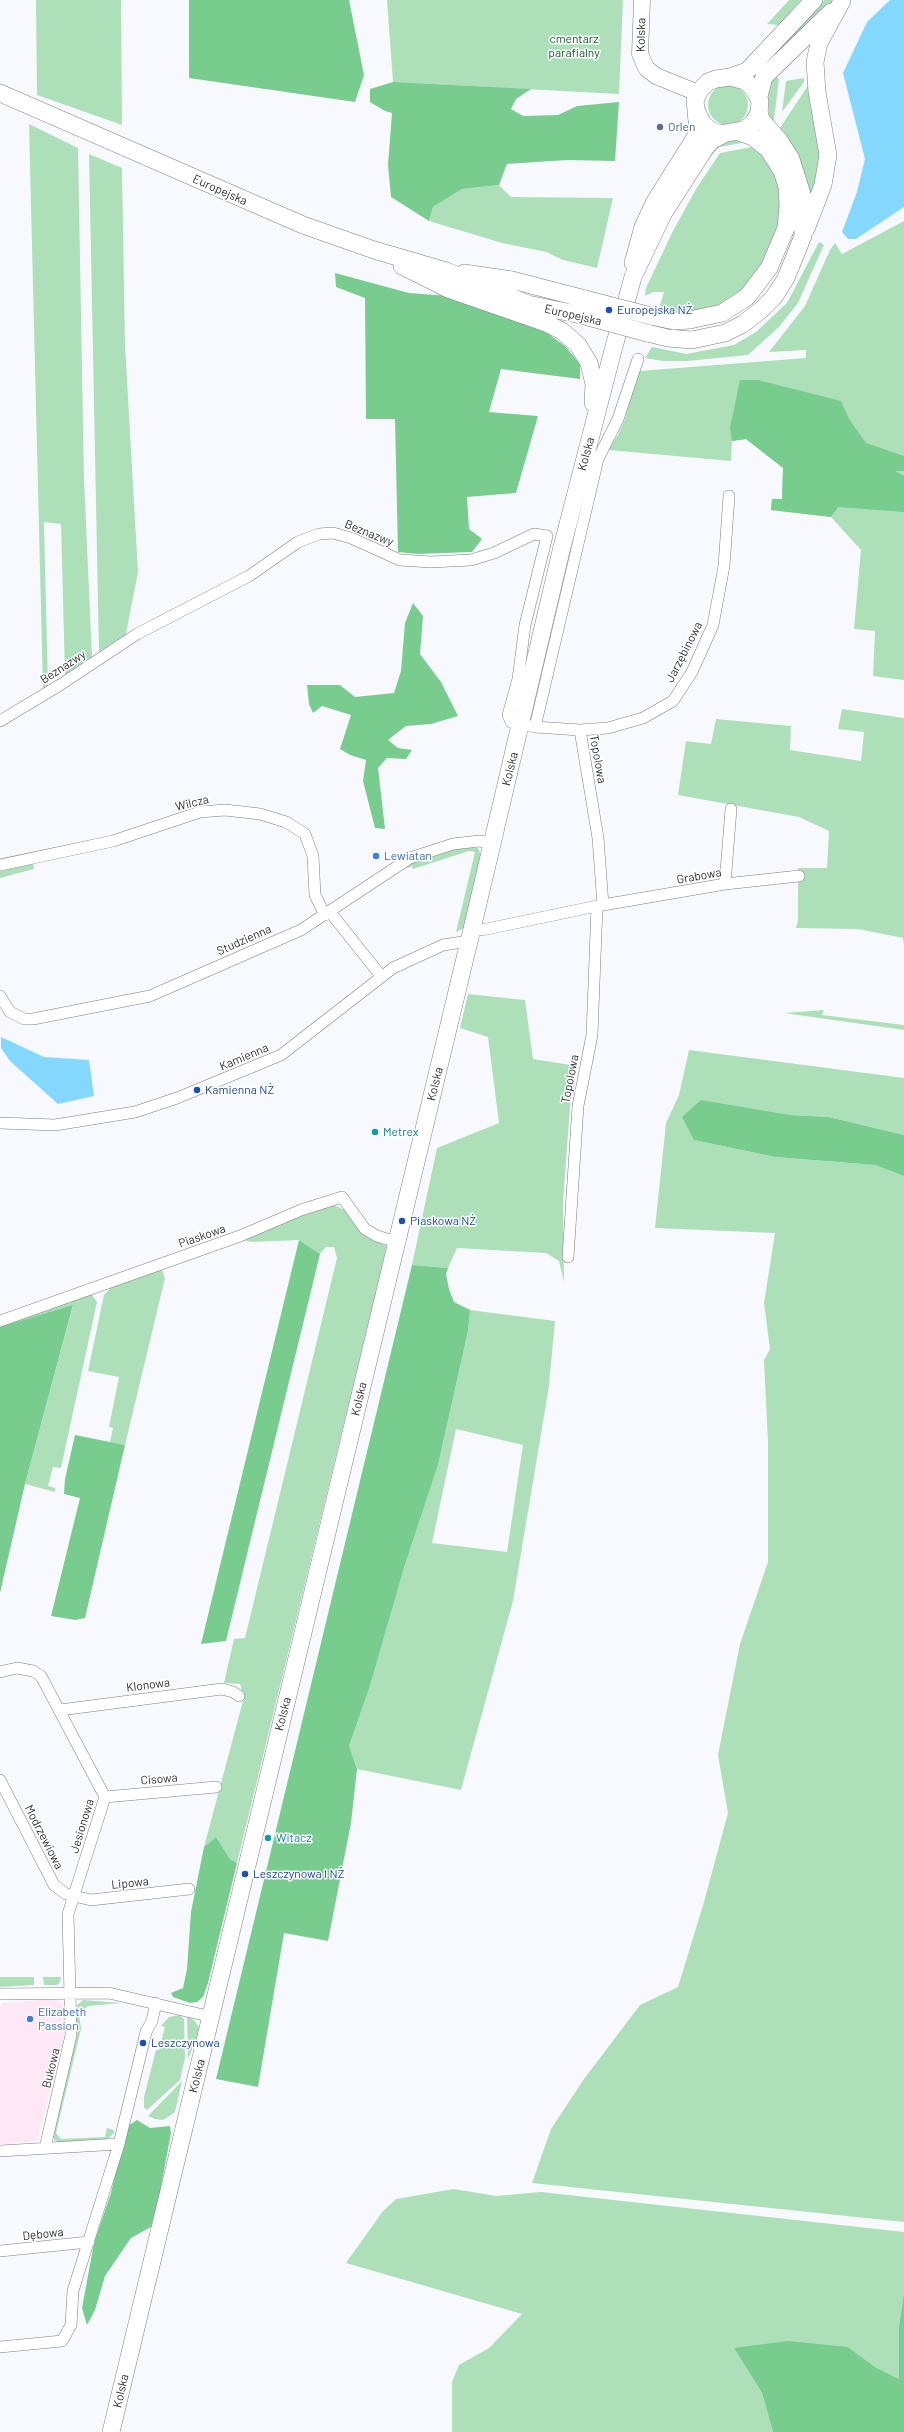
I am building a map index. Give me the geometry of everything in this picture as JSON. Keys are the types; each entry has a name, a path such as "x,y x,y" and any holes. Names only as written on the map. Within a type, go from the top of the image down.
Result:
{"main road":[{"path":"633,277 633,258 646,220 662,189 696,136 698,129 696,110 698,93 713,80 730,77 747,71 814,0"},
{"path":"633,277 676,192 711,141 753,123 764,77 843,1"},
{"path":"803,236 823,185 828,154 815,79 816,57 822,36 843,1"},
{"path":"730,77 747,82 759,103"},
{"name":"Europejska","path":"0,93 280,216 366,248 446,271 528,304 668,338 692,340 725,333 743,324 761,310 781,287 803,236 802,194 795,165 779,140 761,120 759,103"},
{"path":"696,110 708,128 732,133"},
{"name":"Europejska","path":"446,271 512,280 674,321 690,320 722,313 747,298 769,268 786,228 788,206 787,186 782,171 768,150 753,137 732,133"},
{"path":"366,248 448,289 546,323 570,337 584,354 592,372 594,384 592,431"},
{"name":"Kolska","path":"111,2432 212,2017 492,843 528,726 561,551 633,277"}],"street":[{"name":"Kolska","path":"642,0 640,54 646,68 658,77 698,93"},
{"path":"528,726 598,459 618,419 638,359"},
{"name":"Jarzębinowa","path":"608,728 643,718 673,701 692,672 713,625 719,598 724,566 729,496"},
{"name":"Beznazwy","path":"0,721 60,685 136,634 248,576 310,537 326,533 340,534 400,560 451,562 483,557 524,538 541,534 547,536 525,625 518,679 508,715 511,722 528,726"},
{"name":"Topolowa","path":"528,726 580,730 608,728"},
{"name":"Topolowa","path":"568,1257 578,1106 592,1035 600,906 598,838 580,730"},
{"path":"726,884 731,809"},
{"name":"Wilcza","path":"0,865 113,841 200,812 225,810 260,814 286,822 305,834 313,856 315,895 328,914 381,976"},
{"name":"Studzienna","path":"0,996 10,1012 24,1018 33,1019 150,996 301,930 328,914 410,858 453,844 480,841 492,843"},
{"name":"Grabowa","path":"600,906 726,884 799,876"},
{"path":"471,935 482,930 600,906"},
{"name":"Kamienna","path":"0,1123 48,1126 118,1115 144,1109 265,1063 285,1053 381,976 400,964 442,945 471,935"},
{"name":"Piaskowa","path":"0,1321 240,1236 301,1210 342,1197 365,1229 377,1236 397,1242"},
{"name":"Jesionowa","path":"0,1672 17,1668 38,1674 44,1679 105,1797 68,1914 69,1992"},
{"name":"Klonowa","path":"60,1710 222,1689 233,1692 238,1696"},
{"name":"Modrzewiowa","path":"0,1780 54,1885 66,1894 74,1897"},
{"name":"Cisowa","path":"105,1797 216,1787"},
{"name":"Lipowa","path":"74,1897 91,1900 189,1889"},
{"path":"0,1994 69,1992 109,1993 212,2017"},
{"name":"Bukowa","path":"45,2148 70,2042 69,1992"},
{"path":"0,2347 62,2341 71,2325 73,2291 119,2144 146,2032 152,2021 156,2003"},
{"path":"0,2151 119,2144"},
{"name":"Dębowa","path":"0,2251 89,2242"}],"shaded area":[{"path":"57,1999 63,2005 65,2033 37,2141 2,2144 0,2143 0,2006 2,2003"}],"green space":[{"path":"36,0 121,0 122,125 37,95"},
{"path":"189,0 349,0 364,75 355,102 189,78"},
{"name":"cmentarz parafialny","path":"387,0 623,0 619,94 393,82"},
{"path":"789,0 801,0 779,25 767,24"},
{"path":"824,0 836,0 796,34 772,59 769,56"},
{"path":"774,74 779,79 774,119 771,124 769,122 768,88"},
{"path":"804,78 804,82 782,112 786,81"},
{"path":"393,82 531,89 516,99 511,109 523,116 558,115 577,106 619,102 615,161 567,160 507,164 499,185 462,189 433,207 429,221 391,197 388,165 392,113 385,111 370,102 370,89"},
{"path":"809,84 822,157 813,205 800,163 778,131"},
{"path":"732,85 739,88 745,94 748,105 747,113 739,122 732,125 724,125 717,122 709,113 708,101 711,94 720,86"},
{"path":"29,124 78,148 84,479 92,657 65,675 61,524 44,522 48,687 43,690"},
{"path":"744,139 753,141 719,147 706,162 715,145 726,141"},
{"path":"760,147 779,181 780,220 768,256 748,287 722,305 683,313 659,309 664,292 653,292 645,296 646,288 672,233 696,189 720,153"},
{"path":"89,154 122,168 125,345 138,572 126,634 99,652"},
{"path":"499,185 511,197 613,198 597,268 563,260 546,252 502,243 429,221 433,207 462,189"},
{"path":"904,221 904,680 873,676 875,631 854,629 861,550 831,517 771,510 772,499 782,499 783,468 746,439 732,441 731,461 608,450 618,435 625,419 636,377 640,371 806,358 806,350 769,352 805,306 830,250 835,243 842,254"},
{"path":"819,242 824,245 798,303 779,327 748,355 687,361 663,361 645,358 652,347 686,354 734,345 756,332 787,303"},
{"path":"335,273 409,293 449,296 547,333 565,346 580,364 580,379 501,369 489,412 538,416 516,493 467,497 469,529 482,539 472,552 417,554 398,552 395,419 366,419 365,298 336,287"},
{"path":"740,380 758,380 841,401 849,419 866,443 904,456 904,471 895,471 904,476 904,512 838,507 831,517 771,510 772,499 782,499 783,468 746,439 732,441 730,428"},
{"path":"413,603 423,616 420,654 441,682 458,716 431,724 406,726 388,740 398,748 412,750 406,759 387,758 378,768 385,829 375,828 363,781 366,760 350,755 340,749 351,715 322,706 313,713 309,704 307,685 340,685 355,697 394,693 401,671 405,623"},
{"path":"842,709 904,718 904,945 903,938 858,929 796,928 798,921 798,868 827,868 829,831 799,817 678,795 686,741 711,744 716,719 791,726 790,750 861,761 864,732 838,729"},
{"path":"468,846 478,848 481,855 464,928 456,932 475,852 469,851 413,869 411,866 408,868 406,866 422,858"},
{"path":"33,861 34,869 0,878 0,868"},
{"path":"468,994 525,1000 533,1059 577,1066 570,1107 563,1202 564,1282 559,1261 546,1253 457,1248 448,1268 412,1265 437,1148 499,1123 488,1037 460,1028"},
{"path":"824,1010 822,1015 904,1025 904,1030 784,1013"},
{"path":"689,1050 904,1078 904,1135 829,1117 789,1115 694,1140 775,1157 875,1165 904,1176 904,2222 532,2183 551,2129 584,2079 640,2005 678,1987 704,1902 728,1813 718,1755 740,1644 768,1562 768,1442 764,1360 770,1349 764,1303 775,1233 655,1228 666,1123 679,1095"},
{"path":"701,1100 789,1115 829,1117 904,1135 904,1176 875,1165 775,1157 694,1140 682,1117"},
{"path":"334,1205 345,1210 361,1232 373,1240 387,1246 237,1863 230,1859 216,1837 204,1847 244,1697 240,1684 224,1683 234,1639 245,1638 337,1258 334,1247 326,1247 320,1254 299,1240 251,1242 241,1239 308,1211"},
{"path":"299,1240 320,1254 226,1641 201,1644"},
{"path":"412,1265 448,1268 446,1274 449,1289 454,1302 470,1310 468,1331 438,1465 404,1568 370,1686 349,1746 357,1769 351,1823 328,1941 284,1933 258,2087 216,2079"},
{"path":"161,1267 165,1278 125,1445 110,1442 113,1428 109,1427 119,1377 88,1371 104,1295 113,1285"},
{"path":"91,1293 97,1302 61,1468 53,1467 48,1486 55,1488 55,1492 25,1484 73,1306 0,1327 0,1323"},
{"path":"73,1305 25,1484 0,1593 0,1327"},
{"path":"470,1310 555,1321 549,1386 513,1601 461,1790 357,1769 349,1746 370,1686 404,1568 438,1465 468,1331","holes":["456,1429 523,1445 507,1552 432,1543"]},
{"path":"75,1435 125,1445 85,1618 75,1620 51,1616 80,1498 64,1494 65,1479"},
{"path":"216,1837 230,1859 237,1863 208,1983 203,1997 197,2002 190,2003 173,1997 171,1993 183,1988 187,1969 191,1912 204,1847"},
{"path":"0,1977 34,1977 34,1985 0,1987"},
{"path":"43,1977 61,1977 60,1982 57,1985 44,1985"},
{"path":"83,2000 121,2003 88,2006 79,2014 81,2029 56,2133 61,2139 105,2137 107,2128 114,2130 114,2133 106,2141 61,2143 55,2141 51,2132 75,2011 78,2011 77,2005"},
{"path":"180,2015 184,2019 185,2058 180,2080 147,2110 144,2107 144,2097 156,2050 159,2050 165,2027 161,2026 169,2017"},
{"path":"187,2016 195,2021 199,2028 198,2035 188,2059"},
{"path":"182,2081 175,2112 163,2120 148,2116"},
{"path":"137,2120 150,2128 170,2126 171,2133 159,2197 151,2227 131,2238 105,2276 95,2310 87,2325 82,2308 94,2243 111,2193 126,2127"},
{"path":"454,2189 496,2196 541,2192 904,2232 904,2292 899,2327 899,2379 875,2367 848,2347 734,2348 762,2393 773,2432 452,2432 452,2382 459,2365 489,2348 522,2314 346,2263 383,2211 396,2199"},
{"path":"904,2292 904,2432 773,2432 762,2393 734,2348 788,2341 848,2347 875,2367 899,2379 899,2327"}],"water":[{"path":"890,0 904,0 904,207 856,239 848,239 842,232 857,192 865,159 843,73 867,22"},
{"path":"1,1037 44,1057 89,1060 94,1096 58,1104 10,1061 1,1048"}],"place":[{"name":"Orlen","path":"660,127"},
{"name":"Europejska NŻ","path":"609,310"},
{"name":"Lewiatan","path":"376,856"},
{"name":"Kamienna NŻ","path":"197,1090"},
{"name":"Metrex","path":"375,1132"},
{"name":"Piaskowa NŻ","path":"402,1221"},
{"name":"Witacz","path":"268,1838"},
{"name":"Leszczynowa I NŻ","path":"245,1874"},
{"name":"Elizabeth Passion","path":"30,2019"},
{"name":"Leszczynowa","path":"143,2043"}]}
